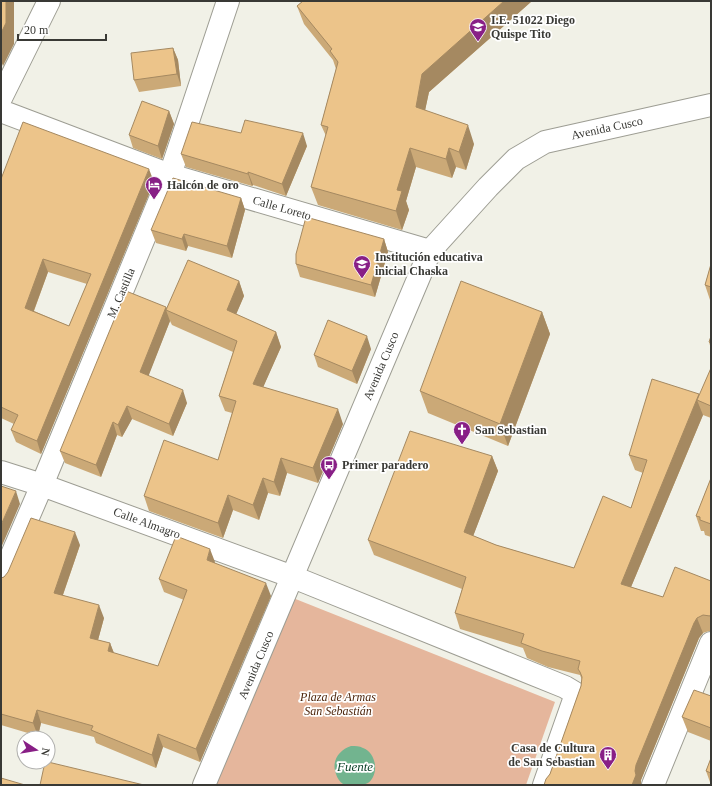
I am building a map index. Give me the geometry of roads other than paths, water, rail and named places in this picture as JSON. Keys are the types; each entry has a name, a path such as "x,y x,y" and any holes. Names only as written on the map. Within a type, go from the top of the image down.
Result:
{"street":[{"path":"1,98 49,1"},
{"name":"M. Castilla","path":"1,580 42,485 170,175 228,1"},
{"name":"Avenida Cusco","path":"204,785 430,251 488,187 516,159 545,142 711,105"},
{"name":"Calle Loreto","path":"1,111 170,175 430,251"},
{"name":"Calle Almagro","path":"1,472 42,485 293,577 565,687 575,693 575,697 544,785"},
{"path":"653,785 711,642"}],"water":[{"name":"Fuente","path":"351,746 359,746 367,750 374,760 375,769 373,777 371,781 365,784 345,785 336,775 335,760 343,750"}],"place":[{"name":"I.E. 51022 Diego Quispe Tito","path":"478,42"},
{"name":"Halcón de oro","path":"154,200"},
{"name":"Institución educativa inicial Chaska","path":"362,279"},
{"name":"San Sebastian","path":"462,445"},
{"name":"Primer paradero","path":"329,480"},
{"name":"Casa de Cultura de San Sebastian","path":"608,770"}],"park label":[{"name":"Plaza de Armas San Sebastián","path":"338,704"}]}
